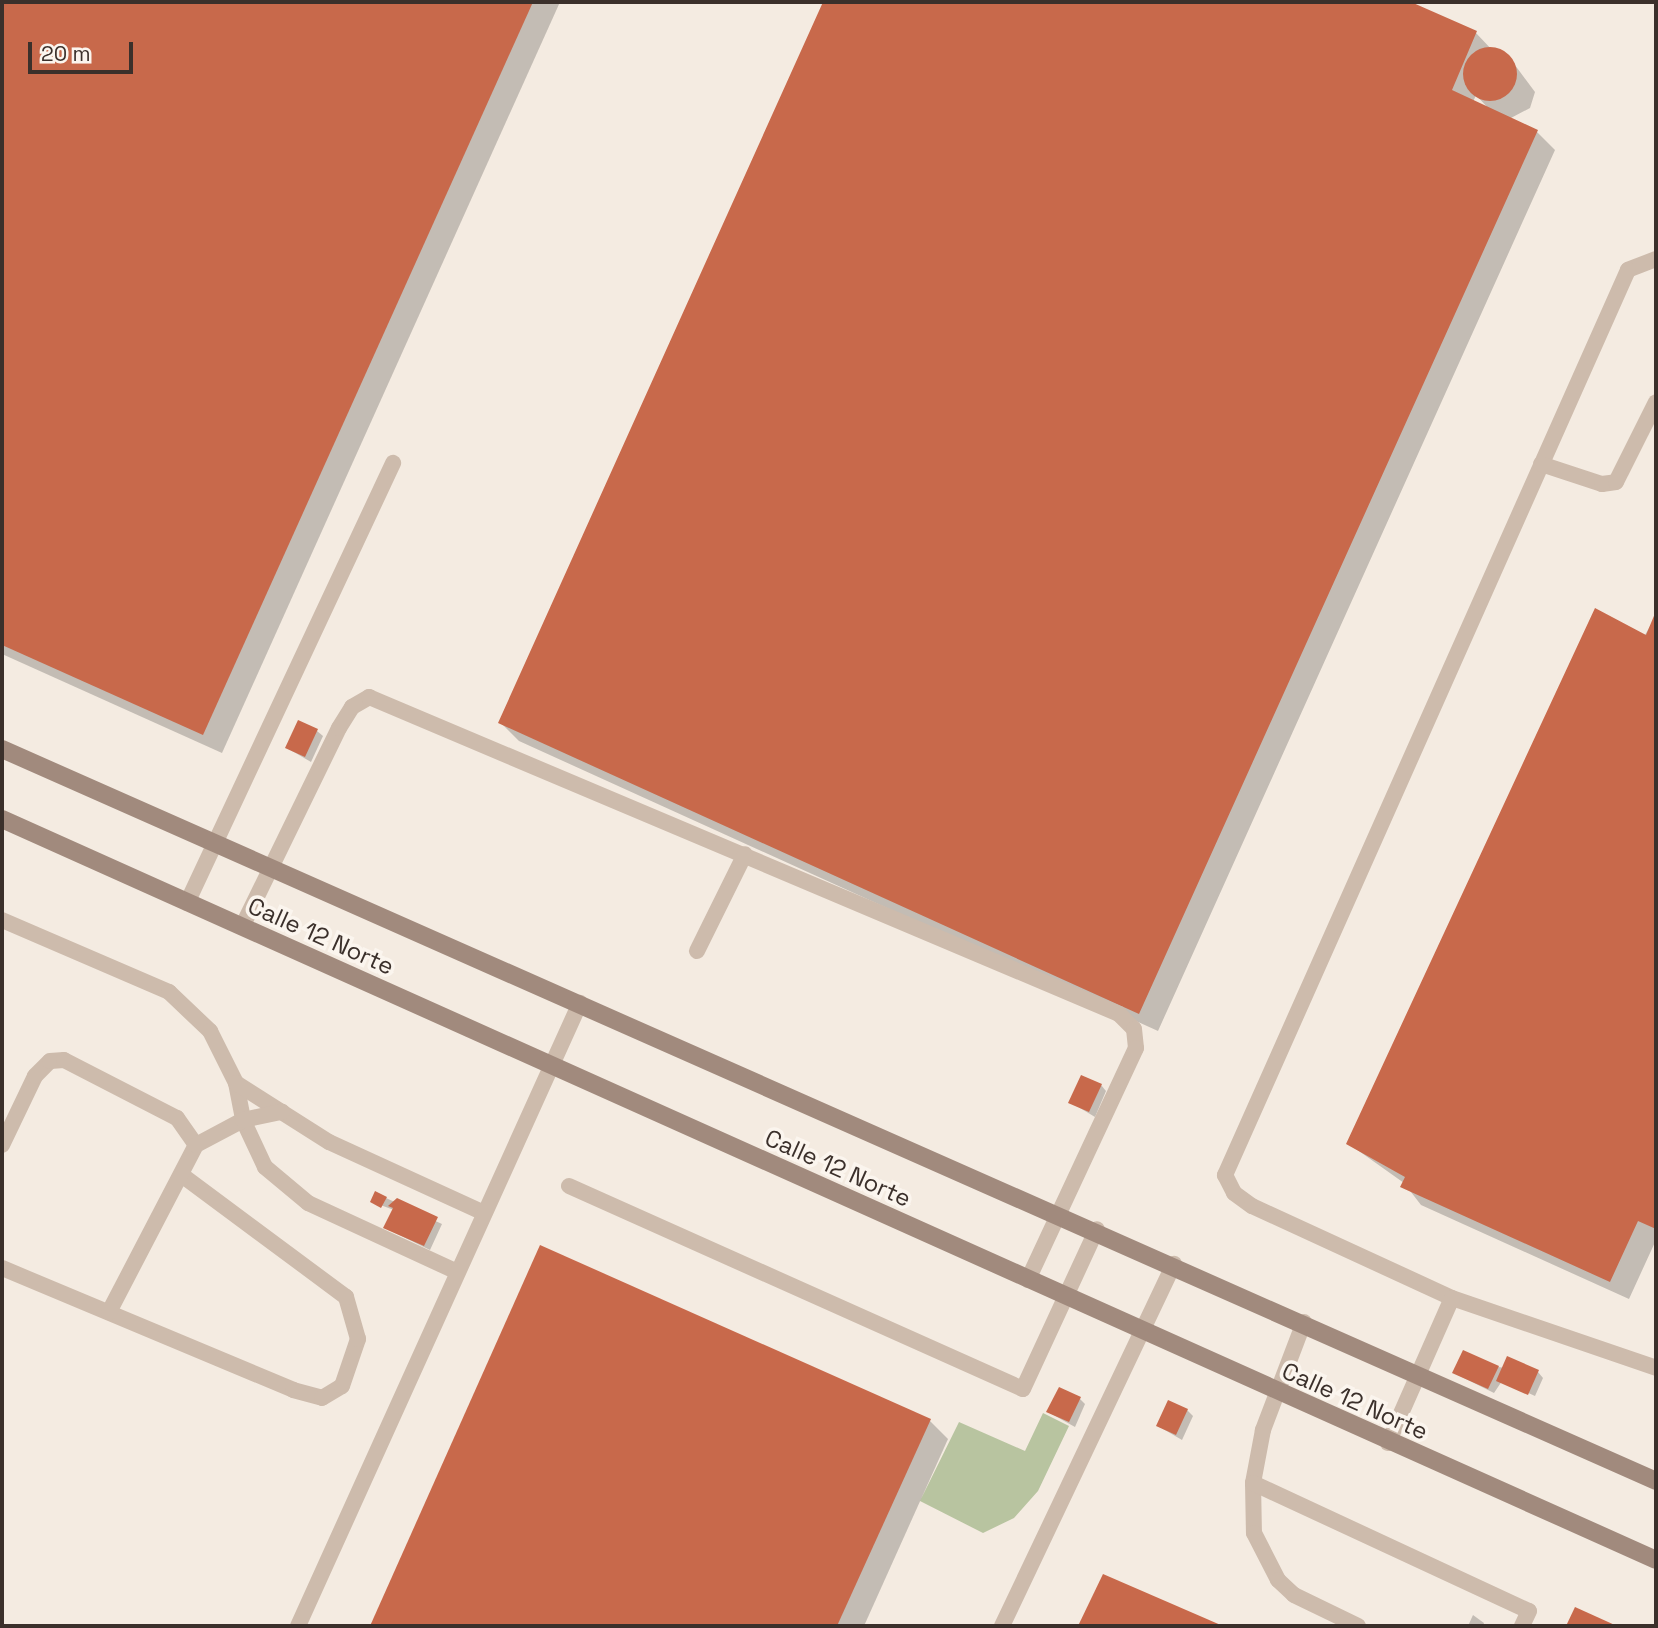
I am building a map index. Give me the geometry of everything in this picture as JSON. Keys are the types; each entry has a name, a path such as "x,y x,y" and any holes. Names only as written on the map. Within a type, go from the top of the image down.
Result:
{"main road":[{"name":"Calle 12 Norte","path":"2,749 1062,1213 1656,1481"},
{"name":"Calle 12 Norte","path":"2,819 1276,1394 1656,1560"}],"lane":[{"path":"1656,259 1628,270 1225,1175 1234,1193 1252,1206 1452,1298 1656,1368"},
{"path":"1541,464 1602,484 1616,482 1656,402"},
{"path":"187,903 213,842 393,463"},
{"path":"242,927 339,728 352,707 369,697 1119,1014 1134,1029 1136,1048 1127,1074 1028,1280"},
{"path":"697,951 745,854"},
{"path":"2,920 169,992 210,1031 236,1083 243,1120 265,1167 308,1203 457,1272"},
{"path":"298,1626 580,1003"},
{"path":"2,1145 35,1076 50,1061 64,1060 177,1118 196,1145"},
{"path":"236,1083 329,1142 484,1213"},
{"path":"109,1312 183,1176 196,1145 243,1120 282,1112"},
{"path":"2,1268 293,1390 322,1398 342,1386 358,1339 346,1297 183,1176"},
{"path":"569,1186 1023,1389 1097,1229"},
{"path":"1002,1626 1174,1264"},
{"path":"1388,1443 1452,1298"},
{"path":"1304,1322 1276,1394 1253,1483 1254,1534 1278,1580 1294,1595 1358,1626"},
{"path":"1253,1483 1529,1611 1522,1626"}],"green space":[{"path":"1043,1413 1069,1426 1038,1491 1014,1518 983,1533 920,1501 959,1422 1025,1451"}],"building":[{"path":"2,2 533,2 203,735 2,645"},
{"path":"823,2 1411,2 1477,31 1452,90 1538,130 1139,1014 498,723"},
{"path":"1490,47 1509,55 1517,74 1509,93 1490,101 1471,93 1463,74 1471,55"},
{"path":"1595,608 1646,635 1656,611 1656,1229 1638,1221 1610,1282 1400,1187 1405,1177 1346,1144"},
{"path":"298,720 318,729 305,757 285,748"},
{"path":"1081,1075 1102,1084 1089,1112 1068,1103"},
{"path":"375,1191 387,1197 381,1208 370,1202"},
{"path":"397,1198 438,1217 424,1246 383,1228 393,1208 388,1206"},
{"path":"540,1245 931,1419 837,1626 370,1626"},
{"path":"1463,1350 1499,1366 1488,1389 1452,1373"},
{"path":"1507,1356 1539,1370 1528,1395 1496,1381"},
{"path":"1059,1387 1081,1397 1069,1422 1046,1412"},
{"path":"1168,1400 1188,1409 1176,1435 1156,1426"},
{"path":"1103,1574 1223,1626 1078,1626"},
{"path":"1575,1607 1617,1626 1566,1626"}]}
